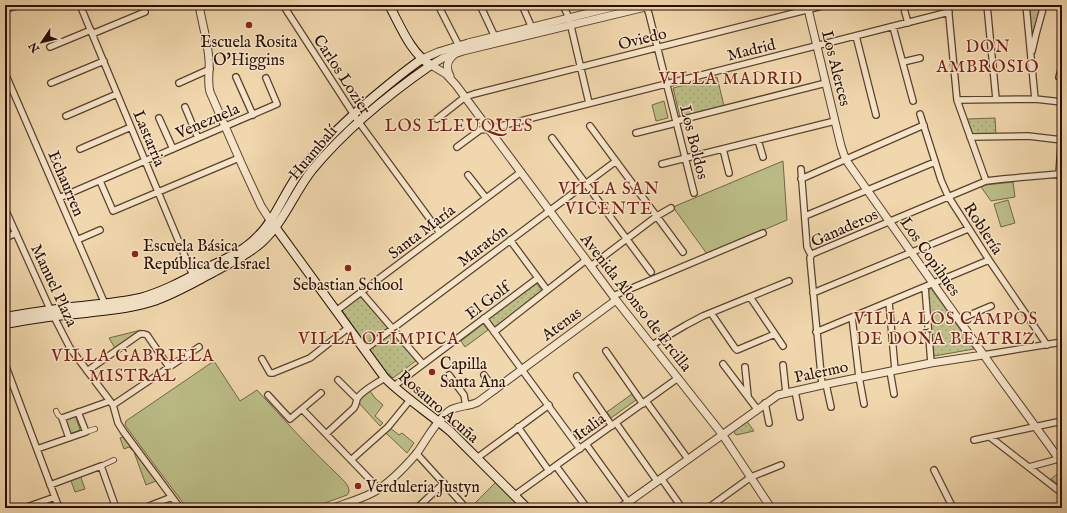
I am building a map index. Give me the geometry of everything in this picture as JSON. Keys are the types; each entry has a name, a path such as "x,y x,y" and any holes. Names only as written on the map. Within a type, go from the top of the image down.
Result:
{"main road":[{"name":"Avenida Alonso de Ercilla","path":"389,5 413,49 422,59 431,65"},
{"name":"Huambalí","path":"5,318 52,313 112,310 142,304 158,300 194,279 259,236 301,170 318,150 422,59"},
{"name":"Huambalí","path":"5,324 52,313 131,300 148,295 194,279 252,251 262,243 276,227 304,180 332,148 356,117 431,65"},
{"name":"Rosauro Acuña","path":"270,220 385,378 410,400 439,422 527,508"}],"street":[{"path":"5,9 18,5"},
{"name":"Lastarria","path":"80,5 194,279"},
{"path":"199,5 209,60 209,89 261,206 270,220"},
{"name":"Carlos Lozier","path":"283,5 356,117 440,233"},
{"path":"438,5 458,49 449,59 447,65 452,80"},
{"path":"480,5 495,37"},
{"path":"522,5 532,28"},
{"path":"563,5 570,22 589,104"},
{"name":"Huambalí","path":"431,65 458,49 495,37 532,28 570,22 606,7 621,5"},
{"name":"Oviedo","path":"437,119 465,98 474,94 657,48 808,7 826,5"},
{"path":"903,5 908,23"},
{"path":"948,5 957,100 986,181"},
{"path":"987,5 996,99"},
{"path":"1026,5 1035,99"},
{"path":"1031,57 1044,5"},
{"name":"Huambalí","path":"422,59 438,52 458,49 570,22 649,6"},
{"name":"Los Boldos","path":"649,6 657,48 694,193"},
{"name":"Los Alerces","path":"808,7 839,138"},
{"path":"50,48 145,12"},
{"name":"Madrid","path":"457,147 480,130 589,104 949,12"},
{"path":"893,27 913,100"},
{"path":"856,36 876,115"},
{"path":"903,62 920,58"},
{"path":"51,83 104,61"},
{"name":"Avenida Alonso de Ercilla","path":"431,65 446,74 452,80 586,260 722,434 771,508"},
{"path":"1059,77 1062,67"},
{"path":"179,83 210,69"},
{"name":"Echaurren","path":"5,72 105,304"},
{"path":"236,77 253,115"},
{"name":"Venezuela","path":"59,198 278,104 266,78"},
{"path":"636,133 826,83"},
{"path":"66,116 118,94"},
{"path":"957,100 1035,99 1062,102"},
{"path":"185,107 198,138"},
{"name":"Roblería","path":"920,114 941,180 948,196 968,229 1047,345"},
{"path":"159,118 173,149"},
{"path":"662,164 835,121"},
{"path":"802,179 924,125"},
{"path":"590,126 683,252"},
{"path":"80,149 131,127"},
{"path":"1062,130 1062,182"},
{"path":"970,137 1028,136 1061,140"},
{"path":"552,138 650,272"},
{"name":"Los Copihues","path":"839,138 846,159 867,190 983,355 1061,460"},
{"path":"758,140 763,158"},
{"path":"723,149 729,174"},
{"path":"100,181 113,211 239,158"},
{"name":"Maratón","path":"364,350 616,161"},
{"path":"805,216 935,162"},
{"path":"801,169 807,247 811,255"},
{"name":"Santa María","path":"336,311 362,293 521,172"},
{"path":"468,175 486,198"},
{"name":"Ganaderos","path":"831,407 824,384 816,332 811,255 986,181 1061,175"},
{"path":"591,266 657,216 671,208"},
{"name":"Manuel Plaza","path":"5,209 64,338 111,403 118,423 180,508"},
{"path":"813,293 968,229"},
{"path":"77,240 100,230"},
{"path":"5,238 16,233"},
{"path":"615,298 763,233"},
{"path":"510,240 547,290"},
{"name":"El Golf","path":"494,332 586,260"},
{"path":"816,332 989,260"},
{"name":"El Golf","path":"394,386 538,278"},
{"path":"652,345 686,325 711,313 789,281"},
{"path":"925,287 931,363"},
{"path":"362,293 423,364"},
{"path":"750,297 783,346"},
{"name":"Atenas","path":"333,508 379,489 397,474 416,453 439,422 451,410 476,403 615,298"},
{"path":"889,302 894,394"},
{"path":"958,320 990,306"},
{"path":"711,313 734,348 737,350 775,334"},
{"path":"852,317 859,377 864,404"},
{"path":"484,318 580,448"},
{"path":"262,359 270,372 273,373 310,358 348,328"},
{"path":"87,371 140,334 147,335 169,367"},
{"name":"Palermo","path":"620,508 778,395 824,384 931,363 1062,342"},
{"path":"62,418 111,403 199,347"},
{"path":"606,352 688,459"},
{"path":"5,364 59,508"},
{"path":"723,364 757,409"},
{"path":"783,365 786,393"},
{"path":"745,367 748,396"},
{"path":"449,375 464,395 466,406"},
{"path":"484,375 495,390"},
{"path":"577,376 682,508"},
{"path":"326,434 354,408 357,399 366,390 385,378"},
{"name":"Italia","path":"515,495 678,378"},
{"path":"338,380 357,399"},
{"path":"795,391 800,417"},
{"path":"268,395 290,419 321,393"},
{"path":"351,460 388,427 410,400"},
{"path":"765,404 769,423"},
{"path":"477,458 549,405"},
{"path":"302,409 379,489"},
{"path":"56,411 62,418 69,438"},
{"path":"78,412 86,432"},
{"path":"974,440 1062,421"},
{"path":"518,428 549,471"},
{"path":"37,449 95,429"},
{"path":"990,437 1062,492"},
{"path":"586,444 628,502"},
{"path":"416,453 466,508"},
{"path":"50,485 114,460"},
{"path":"1029,466 1061,460"},
{"path":"708,508 751,478 781,465"},
{"path":"101,466 116,508"},
{"path":"556,466 587,508"},
{"path":"934,470 953,508"},
{"path":"417,508 444,483"},
{"path":"24,508 55,496"},
{"path":"144,508 172,497"}],"green space":[{"path":"1029,5 1044,5 1033,45"},
{"path":"717,77 724,106 680,117 673,88"},
{"path":"664,101 668,118 656,121 652,105"},
{"path":"995,118 996,134 973,135 967,119"},
{"path":"783,161 787,220 707,254 673,207"},
{"path":"1013,182 1015,197 991,201 981,187 985,185"},
{"path":"1008,200 1015,223 1001,227 994,204"},
{"path":"535,282 543,292 495,328 488,318"},
{"path":"930,287 974,349 934,356 927,289"},
{"path":"359,295 417,360 393,378 385,371 341,309"},
{"path":"483,324 488,330 465,347 461,341"},
{"path":"141,330 115,348 109,338"},
{"path":"214,361 240,401 257,390 306,443 345,482 349,489 347,495 311,508 187,508 125,425 126,421"},
{"path":"370,391 383,405 375,416 383,423 380,426 358,402 359,399"},
{"path":"632,394 636,400 611,418 607,412"},
{"path":"75,415 80,430 70,434 65,419"},
{"path":"746,420 754,431 736,435 732,429"},
{"path":"589,425 593,430 579,440 575,435"},
{"path":"389,427 399,435 402,433 414,443 407,453 385,432"},
{"path":"123,437 156,481 146,485 134,452 129,447 124,449 120,438"},
{"path":"1061,471 1062,472 1062,488 1051,479"},
{"path":"80,475 85,489 75,492 70,478"},
{"path":"497,481 523,508 474,508 473,505"}],"place":[{"name":"Escuela Rosita O'Higgins","path":"249,25"},
{"name":"Escuela Básica República de Israel","path":"135,254"},
{"name":"Sebastian School","path":"348,268"},
{"name":"Capilla Santa Ana","path":"432,372"},
{"name":"Verduleria Justyn","path":"358,486"}],"district":[{"name":"DON AMBROSIO","path":"988,56"},
{"name":"VILLA MADRID","path":"731,78"},
{"name":"LOS LLEUQUES","path":"459,125"},
{"name":"VILLA SAN VICENTE","path":"609,198"},
{"name":"VILLA LOS CAMPOS DE DOÑA BEATRIZ","path":"946,328"},
{"name":"VILLA OLÍMPICA","path":"379,338"},
{"name":"VILLA GABRIELA MISTRAL","path":"133,365"}]}
